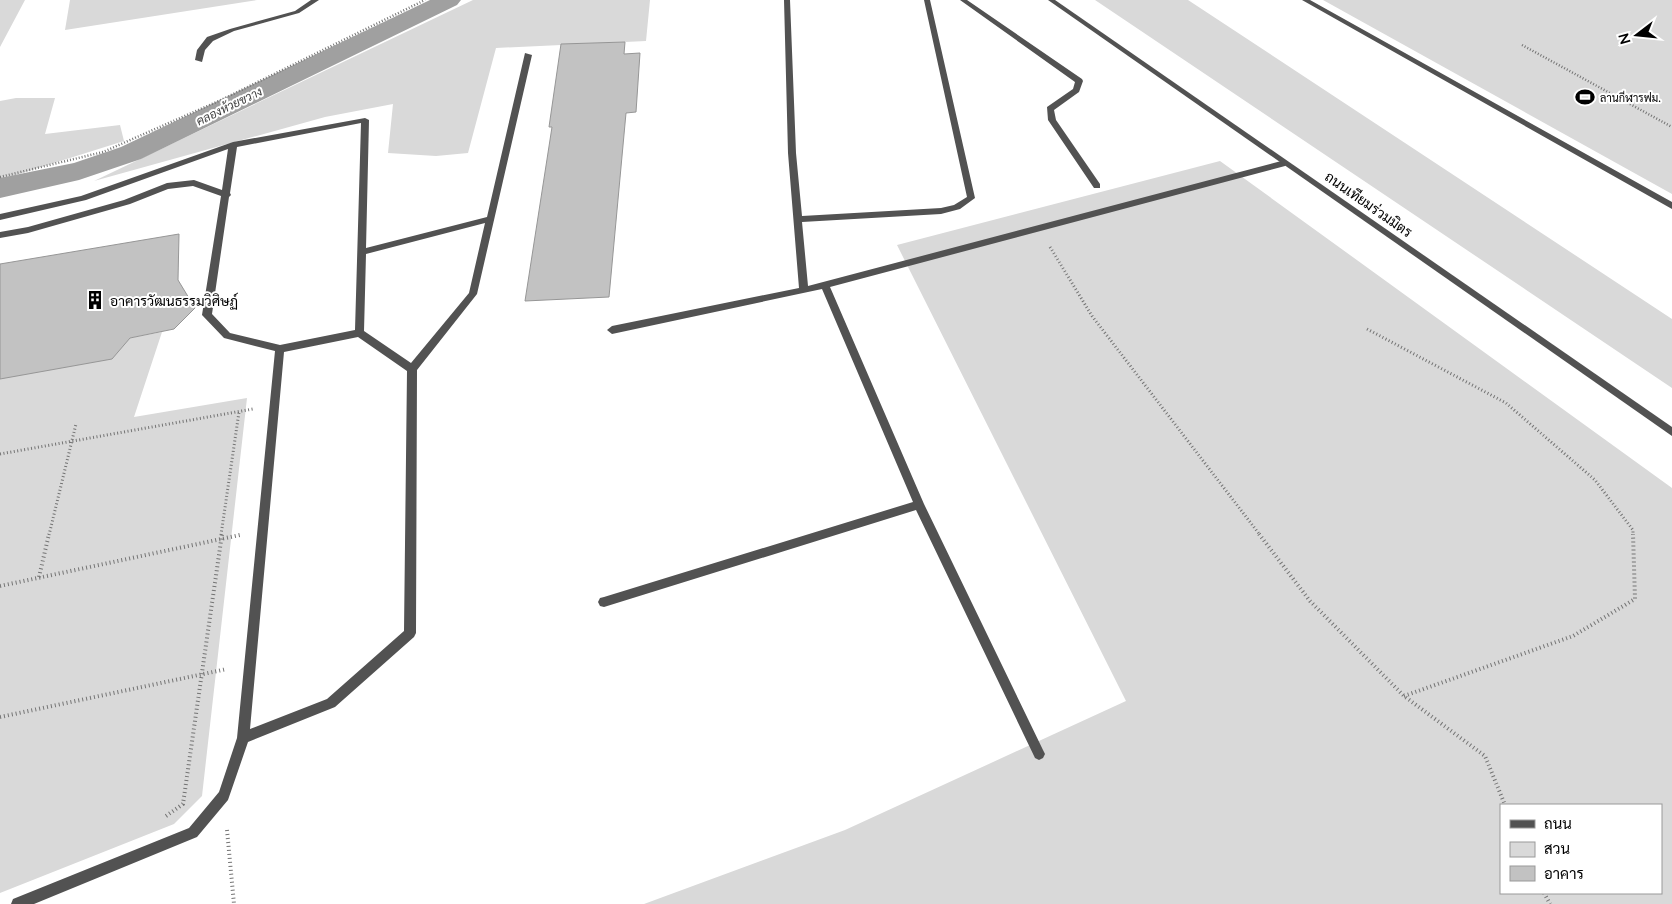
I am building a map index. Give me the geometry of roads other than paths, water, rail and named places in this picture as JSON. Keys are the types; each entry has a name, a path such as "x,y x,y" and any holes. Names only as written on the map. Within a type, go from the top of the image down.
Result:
{"street":[{"path":"199,60 201,50 210,39 232,30 297,12 316,0"},
{"path":"787,0 792,153 804,290"},
{"path":"798,219 942,211 957,208 971,198 927,0"},
{"path":"963,0 1079,81 1076,90 1050,109 1052,120 1098,186"},
{"name":"ถนนเทียมร่วมมิตร","path":"1051,0 1672,432"},
{"path":"1305,0 1672,206"},
{"path":"244,738 331,703 410,633 412,369 473,294 528,55"},
{"path":"0,217 83,198 233,145 365,120 359,333"},
{"path":"233,145 207,315 227,336 280,349 359,333 412,369"},
{"path":"612,330 804,290 1285,163"},
{"path":"0,235 28,230 127,202 167,186 194,183 226,195"},
{"path":"361,252 490,219"},
{"path":"824,284 919,505 1039,754"},
{"path":"18,904 193,833 224,796 244,738 280,349"},
{"path":"604,602 919,505"}],"waterway":[{"name":"คลองห้วยขวาง","path":"0,188 79,171 131,153 449,0"}],"place":[{"name":"ลานกีฬารฟม.","path":"1585,97"},
{"name":"อาคารวัฒนธรรมวิศิษฏ์","path":"95,300"}]}
